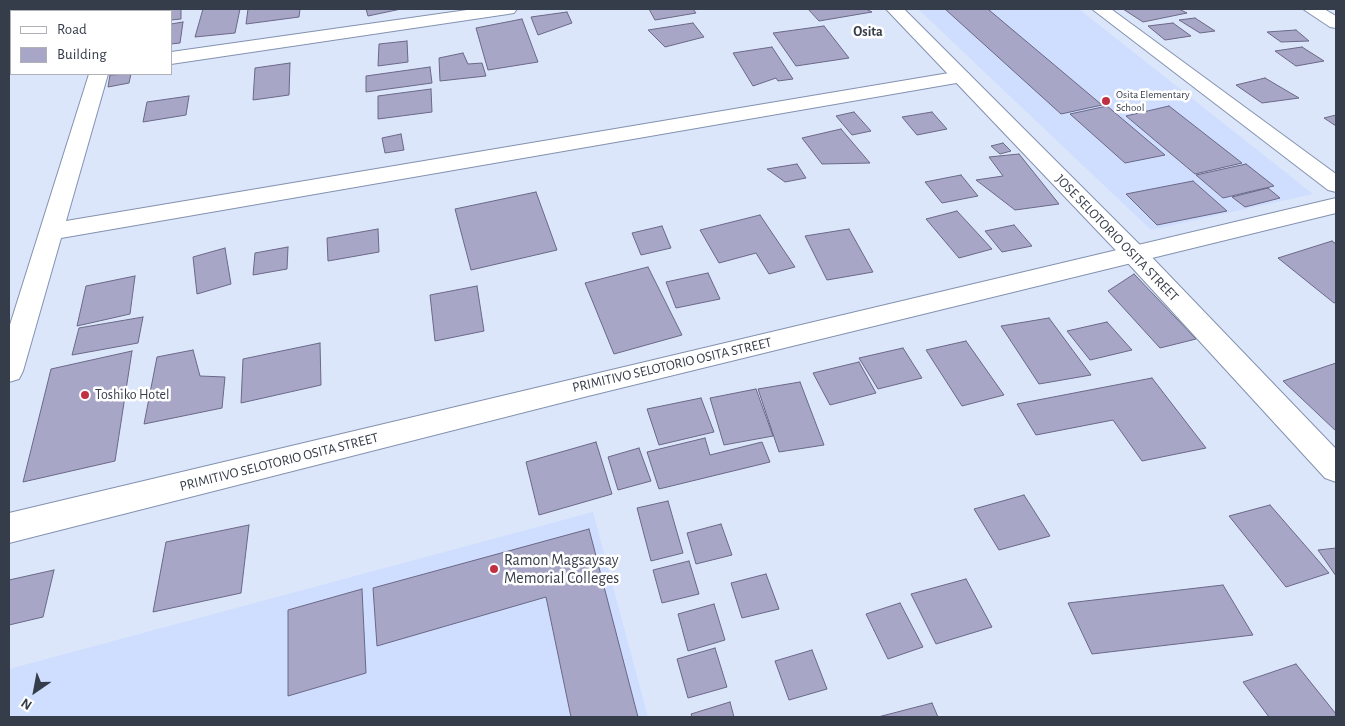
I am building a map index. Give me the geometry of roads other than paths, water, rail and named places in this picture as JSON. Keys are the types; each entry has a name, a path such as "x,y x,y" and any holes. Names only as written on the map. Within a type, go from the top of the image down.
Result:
{"street":[{"path":"172,58 508,9"},
{"name":"JOSE SELOTORIO OSITA STREET","path":"895,9 1135,255 1336,469"},
{"path":"1100,9 1336,185"},
{"path":"1312,9 1336,23"},
{"path":"9,371 98,75"},
{"path":"50,232 961,77"},
{"name":"PRIMITIVO SELOTORIO OSITA STREET","path":"9,528 588,385 1135,255 1336,205"}],"place":[{"name":"Osita Elementary School","path":"1106,101"},
{"name":"Toshiko Hotel","path":"85,395"},
{"name":"Ramon Magsaysay Memorial Colleges","path":"494,569"}],"district":[{"name":"Osita","path":"868,32"}]}
